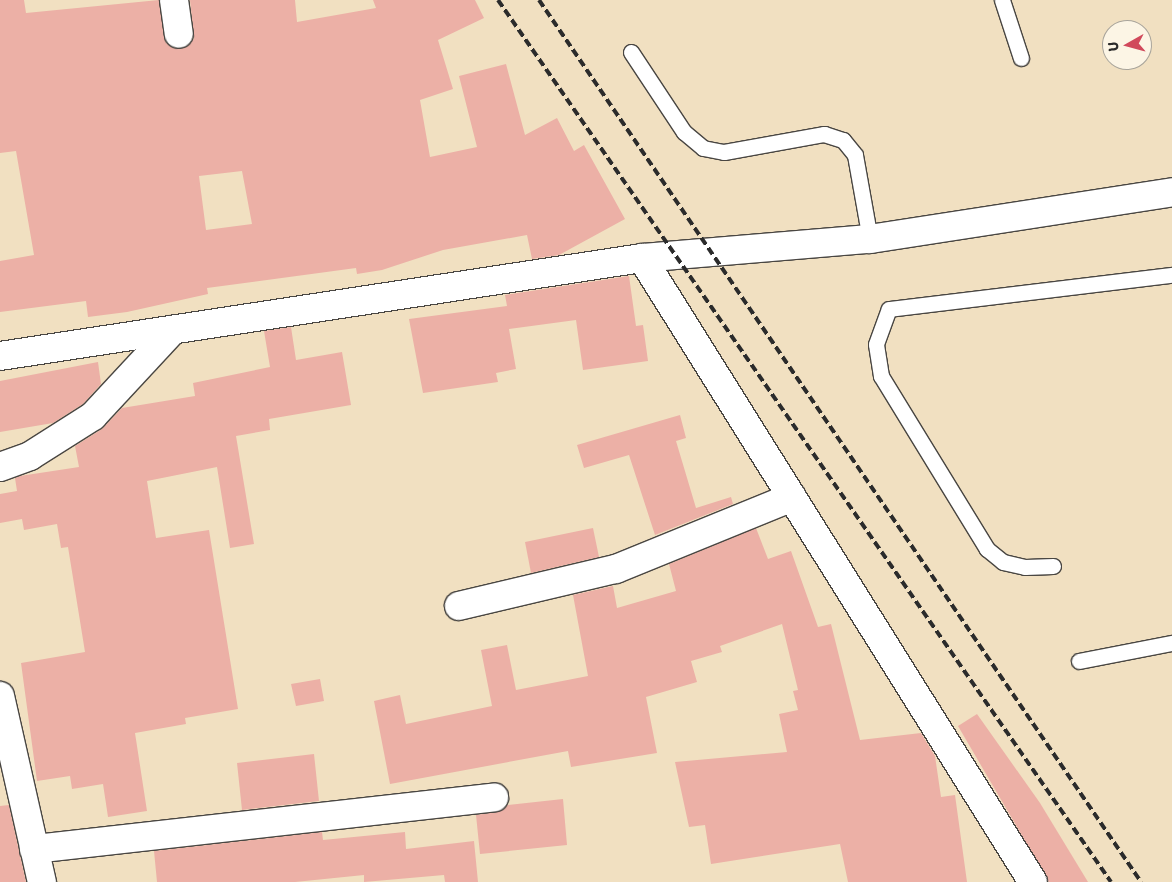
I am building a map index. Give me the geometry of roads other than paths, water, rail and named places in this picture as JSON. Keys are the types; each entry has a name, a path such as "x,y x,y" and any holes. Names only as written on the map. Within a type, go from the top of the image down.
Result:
{"street":[{"path":"174,0 180,34"},
{"path":"0,356 642,258 870,239 1172,192"},
{"path":"642,258 1033,882"},
{"path":"0,467 30,456 93,416 173,330"},
{"path":"459,606 616,569 792,497"},
{"path":"0,696 8,771 34,849 42,882"},
{"path":"34,849 494,797"}],"lane":[{"path":"1002,0 1021,58"},
{"path":"631,52 684,132 703,148 724,152 824,134 844,140 855,154 870,239"},
{"path":"1054,566 1025,567 1003,562 987,548 881,376 876,344 889,309 1172,275"},
{"path":"1078,661 1172,644"}],"railway":[{"path":"498,0 1111,882"},
{"path":"539,0 1141,882"}]}
